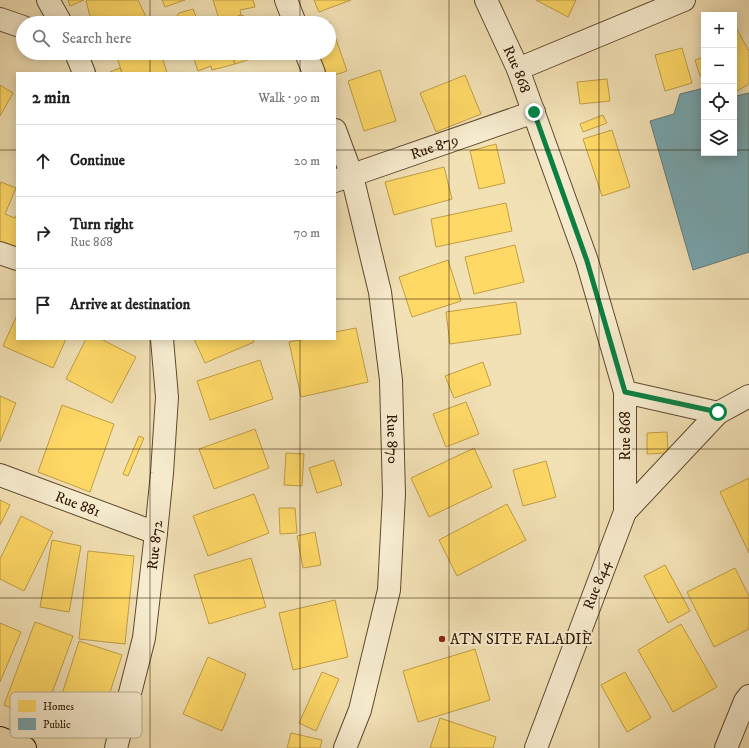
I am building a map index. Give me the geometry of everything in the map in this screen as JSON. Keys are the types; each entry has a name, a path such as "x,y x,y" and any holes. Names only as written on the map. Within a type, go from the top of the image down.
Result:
{"main road":[{"path":"0,738 25,748"}],"street":[{"path":"48,0 57,16"},
{"path":"286,0 292,16"},
{"name":"Rue 868","path":"486,0 518,69 587,261 625,392 625,512"},
{"path":"518,69 659,6 684,0"},
{"path":"0,19 16,25"},
{"path":"79,60 84,72"},
{"path":"309,60 314,72"},
{"name":"Rue 879","path":"344,178 534,112"},
{"name":"Rue 870","path":"336,135 344,178 380,292 391,380 394,494 389,590 360,710 345,748"},
{"path":"0,253 16,259"},
{"name":"Rue 872","path":"130,692 144,638 162,473 167,397 162,340"},
{"path":"625,392 718,412"},
{"path":"625,512 718,412 749,396"},
{"name":"Rue 881","path":"0,475 156,533"},
{"name":"Rue 844","path":"536,748 625,512"},
{"path":"726,748 749,696"},
{"name":"Rue 872","path":"116,748 119,738"}],"building: Homes":[{"path":"68,0 84,0 70,6"},
{"path":"138,0 146,16 90,16 86,1"},
{"path":"162,0 185,0 165,7"},
{"path":"213,0 253,0 255,7 240,10 241,15 218,16"},
{"path":"314,0 351,0 319,12"},
{"path":"536,0 576,0 568,17"},
{"path":"193,9 196,16 177,16 179,13"},
{"path":"737,29 749,51 749,84 737,91"},
{"path":"336,39 347,71 336,75 336,72 324,72 319,60 336,60"},
{"path":"682,48 692,83 665,91 655,55"},
{"path":"701,58 701,76 700,76 695,60"},
{"path":"118,60 163,60 167,72 122,72"},
{"path":"194,60 234,60 235,64 212,70 211,66 198,71"},
{"path":"234,60 248,60 235,64"},
{"path":"120,68 122,72 110,72"},
{"path":"380,70 396,121 364,131 348,81"},
{"path":"465,75 481,114 436,132 420,93"},
{"path":"607,79 610,101 580,104 577,82"},
{"path":"0,85 13,93 0,116"},
{"path":"603,115 607,123 583,132 580,124"},
{"path":"612,130 630,187 602,196 583,139"},
{"path":"496,144 505,183 479,189 470,151"},
{"path":"444,167 452,199 394,215 385,182"},
{"path":"1,182 16,188 5,214 15,218 16,216 16,252 0,246"},
{"path":"506,203 512,231 436,247 431,219"},
{"path":"515,245 524,282 474,294 465,257"},
{"path":"448,260 461,301 412,317 399,277"},
{"path":"516,302 521,334 450,344 446,312"},
{"path":"16,317 16,340 66,340 53,368 3,346"},
{"path":"356,328 368,382 301,397 289,342 299,340 336,340 336,332"},
{"path":"86,340 103,340 136,357 112,403 66,379"},
{"path":"194,340 253,340 254,342 205,363"},
{"path":"260,360 273,399 210,420 197,381"},
{"path":"483,362 491,385 454,398 445,376"},
{"path":"0,396 16,403 0,442"},
{"path":"466,402 479,434 446,447 433,414"},
{"path":"62,405 114,424 90,492 38,472"},
{"path":"255,429 269,468 214,489 199,449"},
{"path":"667,432 668,453 647,454 647,433"},
{"path":"139,436 144,438 128,476 123,474"},
{"path":"474,448 492,487 429,517 411,478"},
{"path":"286,453 304,454 302,486 284,485"},
{"path":"334,460 342,485 317,493 309,468"},
{"path":"546,461 556,497 523,506 513,470"},
{"path":"749,478 749,553 720,492"},
{"path":"254,494 269,533 208,556 193,516"},
{"path":"0,500 10,505 0,525"},
{"path":"507,504 526,540 457,576 439,540"},
{"path":"279,508 295,508 297,533 280,534"},
{"path":"21,516 53,532 24,591 0,579 0,559"},
{"path":"315,532 321,565 303,568 297,536"},
{"path":"52,540 81,546 69,612 40,607"},
{"path":"88,551 134,556 125,644 79,639"},
{"path":"251,558 266,607 209,624 194,575"},
{"path":"665,565 690,611 668,623 644,576"},
{"path":"735,568 749,596 749,629 714,647 687,592"},
{"path":"335,600 348,657 293,670 279,613"},
{"path":"35,622 73,636 52,692 10,692 10,707 4,705"},
{"path":"0,623 21,632 0,682"},
{"path":"681,624 717,687 673,712 638,650"},
{"path":"79,641 122,655 110,692 63,692"},
{"path":"475,649 490,700 418,722 403,671"},
{"path":"208,657 246,674 222,731 183,714"},
{"path":"322,672 339,679 316,731 299,723"},
{"path":"625,672 651,718 627,732 601,685"},
{"path":"440,718 496,737 493,748 430,748"},
{"path":"291,733 322,740 320,748 287,748"}],"building: Public":[{"path":"701,89 701,156 737,156 737,96 749,93 749,252 693,270 650,121 674,114 680,94"}],"place":[{"name":"ATN SITE FALADIÈ","path":"442,639"}],"route":[{"path":"534,112 587,261 625,392 718,412"}]}
